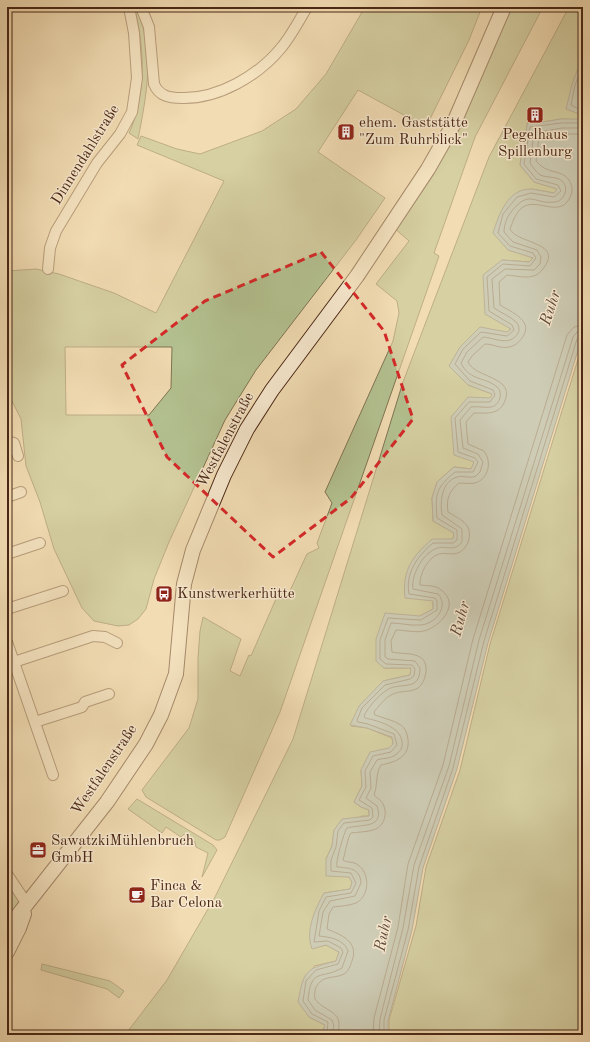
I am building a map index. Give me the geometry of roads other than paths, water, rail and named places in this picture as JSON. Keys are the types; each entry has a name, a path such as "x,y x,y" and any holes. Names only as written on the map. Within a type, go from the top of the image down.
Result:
{"main road":[{"name":"Westfalenstraße","path":"7,929 107,802 146,744 162,715 176,674 184,584 193,550 231,462 247,429 272,390 357,276 428,169 453,125 504,7"},
{"name":"Westfalenstraße","path":"7,952 19,928 27,904"}],"street":[{"name":"Dinnendahlstraße","path":"48,269 50,248 56,231 96,163 120,134 132,112 137,78 134,34 129,7"},
{"path":"141,7 149,27 153,77 157,91 164,95 185,98 209,94 226,89 252,75 279,50 307,7"},
{"path":"7,441 14,443 18,456"},
{"path":"7,496 21,492"},
{"path":"7,554 40,543"},
{"path":"7,609 63,591"},
{"path":"14,662 92,636 105,637 117,643"},
{"path":"7,642 53,775"},
{"path":"35,722 82,707 85,702 109,694"},
{"path":"7,874 27,904"}],"water":[{"name":"Ruhr","path":"583,62 583,334 488,643 457,769 423,868 412,930 388,1021 388,1035 305,1035 323,1031 325,1025 309,1017 298,1002 304,977 308,972 318,966 336,961 339,952 326,945 312,949 310,942 310,928 312,920 324,893 350,889 352,882 349,877 326,876 326,859 332,846 334,830 342,819 369,816 369,810 354,802 362,786 361,770 370,752 389,748 393,744 392,737 367,728 350,725 359,706 383,681 410,675 411,668 384,668 376,661 376,639 385,613 420,616 433,609 433,601 405,598 404,588 407,572 414,558 432,539 453,539 454,533 433,521 432,498 437,482 454,467 471,469 474,462 454,455 451,417 468,397 490,398 492,394 468,385 449,366 460,347 480,327 507,332 511,329 485,314 483,275 502,260 529,262 533,258 508,250 493,233 502,210 511,197 524,190 532,189 554,193 557,189 534,182 520,165 528,120 537,123 561,119 582,119 582,115 566,109 572,84 580,63"}],"place":[{"name":"Pegelhaus Spillenburg","path":"535,115"},
{"name":"ehem. Gaststätte \"Zum Ruhrblick\"","path":"346,132"},
{"name":"Kunstwerkerhütte","path":"164,594"},
{"name":"SawatzkiMühlenbruch GmbH","path":"38,850"},
{"name":"Finca & Bar Celona","path":"137,895"}]}
